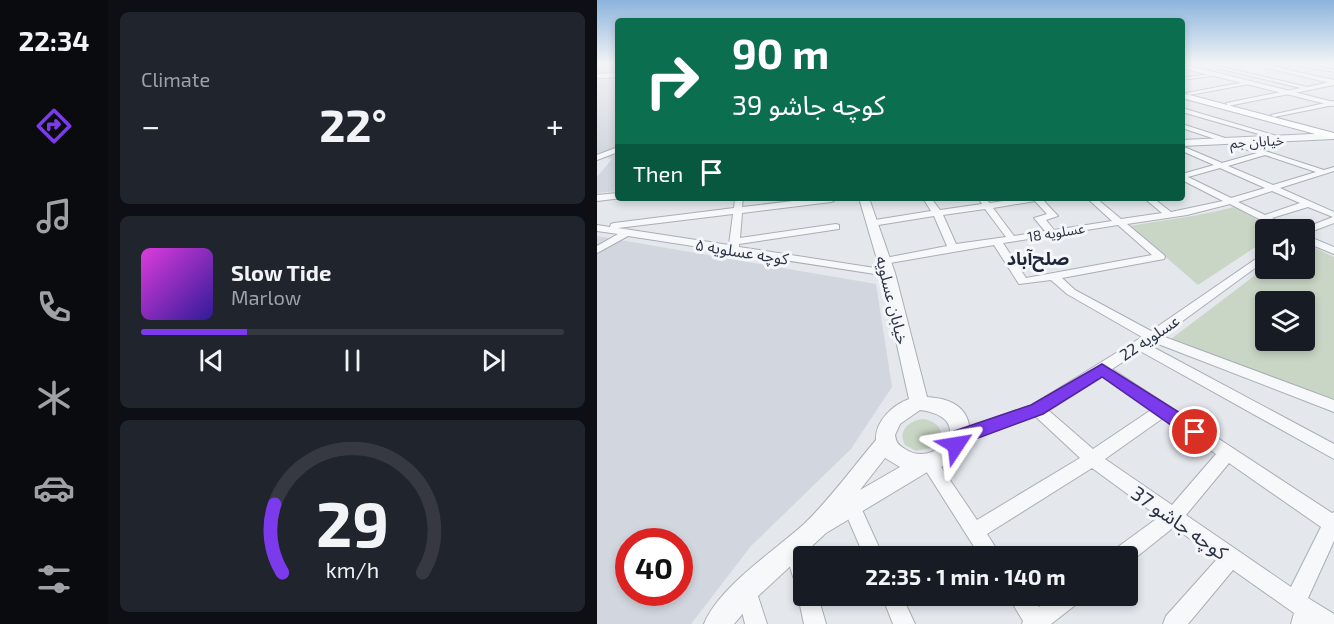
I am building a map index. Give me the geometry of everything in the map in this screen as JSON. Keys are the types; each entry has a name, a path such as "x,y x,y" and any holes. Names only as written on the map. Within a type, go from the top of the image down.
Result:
{"main road":[{"path":"1185,93 1274,116 1334,135"},
{"path":"1185,93 1334,135"}],"street":[{"path":"1228,104 1282,93"},
{"path":"1292,93 1333,104"},
{"path":"1274,116 1333,104"},
{"path":"1185,111 1285,140"},
{"path":"1185,127 1323,172"},
{"name":"خیابان جم","path":"1185,143 1285,140 1334,135"},
{"path":"597,158 615,150"},
{"path":"1185,150 1334,215"},
{"path":"1185,176 1265,153"},
{"name":"عسلویه 18","path":"886,267 953,248 1170,215 1228,202 1334,170"},
{"path":"1185,179 1264,218 1307,204"},
{"path":"597,198 615,196"},
{"path":"738,201 734,246 836,227"},
{"path":"598,228 814,201"},
{"name":"خیابان عسلویه","path":"865,201 886,267 919,403"},
{"path":"929,201 953,248"},
{"path":"1040,201 1053,216 1039,218 1052,233"},
{"path":"997,242 1023,282 1160,257 1094,201"},
{"path":"1152,201 1170,215"},
{"path":"872,223 937,213 985,202 1012,239"},
{"path":"1315,227 1334,220"},
{"name":"کوچه عسلویه ۵","path":"598,228 886,267"},
{"path":"597,250 628,232"},
{"path":"1315,242 1333,250"},
{"name":"عسلویه 22","path":"960,437 1037,410 1145,340 1255,263"},
{"path":"1053,276 1071,292 1145,340 1334,452"},
{"path":"1145,340 1334,406"},
{"path":"1102,369 1333,523 1301,612"},
{"path":"814,530 927,463 949,453 960,437 960,427 950,411 941,405 919,403 908,406 890,421 887,441 900,458 927,463"},
{"name":"کوچه جاشو 37","path":"1037,410 1092,459 1231,558 1301,612 1330,624"},
{"path":"973,532 1092,459 1162,410"},
{"path":"797,546 814,530 887,441"},
{"path":"1135,546 1173,517 1227,453"},
{"path":"927,463 984,546"},
{"path":"852,507 870,546"},
{"path":"717,624 747,589 793,550"},
{"path":"1174,624 1231,558"},
{"path":"747,589 756,624"},
{"path":"810,606 815,624"},
{"path":"896,606 904,624"},
{"path":"1024,606 1035,623 1058,606"}],"shaded area":[{"path":"597,93 615,93 615,191 597,193 597,177 612,159 597,156"},
{"path":"597,236 876,284 892,387 851,449 751,546 691,624 597,624"}],"green space":[{"path":"1234,207 1256,219 1255,247 1198,285 1130,226"},
{"path":"1315,248 1334,257 1334,403 1171,339 1255,275 1255,279 1315,279"},
{"path":"924,419 938,426 941,438 935,447 916,451 905,445 904,430 914,421"}],"district":[{"name":"صلح‌آباد","path":"1038,258"}],"route":[{"path":"956,445 960,437 1037,410 1102,369 1195,432"}]}
